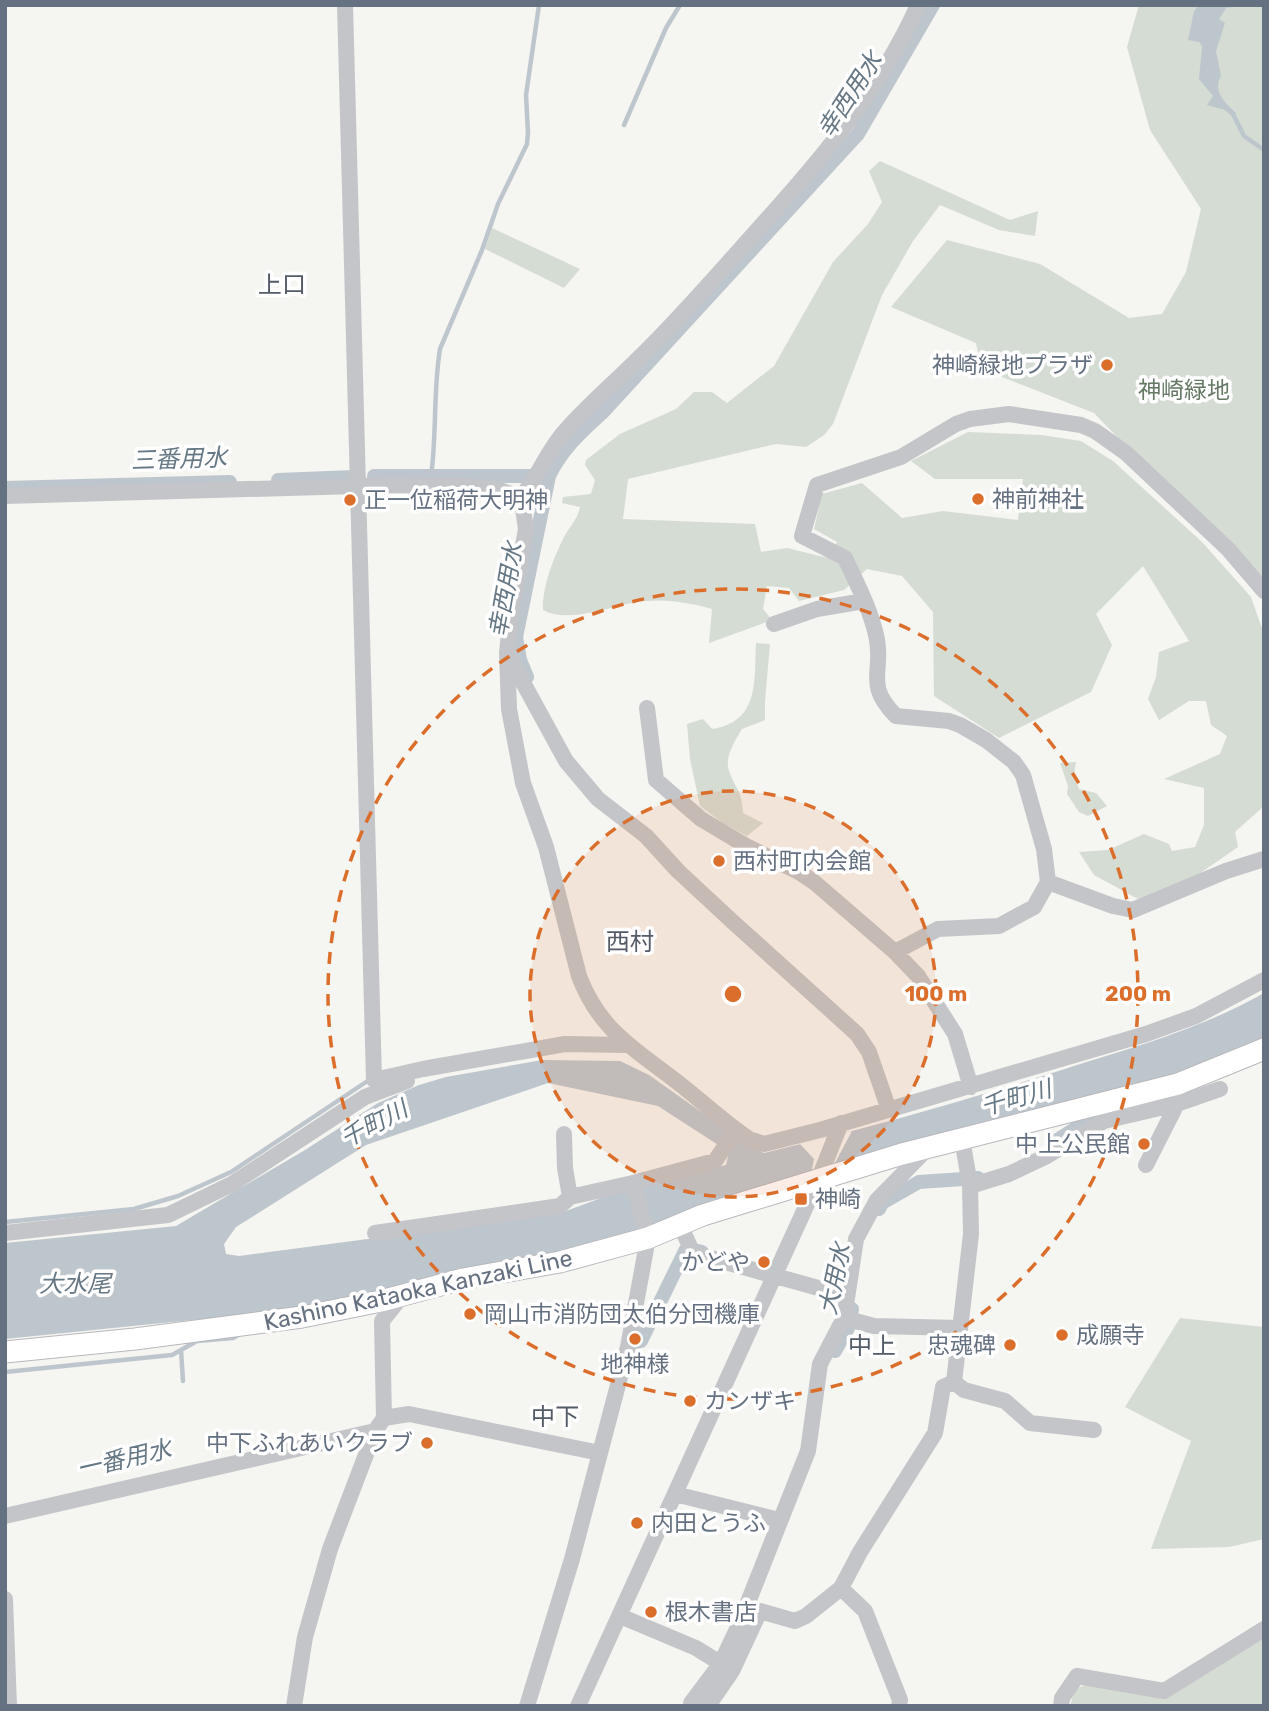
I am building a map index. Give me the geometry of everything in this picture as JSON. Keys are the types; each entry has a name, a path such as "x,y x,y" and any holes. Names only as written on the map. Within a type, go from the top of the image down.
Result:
{"main road":[{"name":"Kashino Kataoka Kanzaki Line","path":"5,1352 135,1339 302,1317 402,1296 463,1279 560,1262 680,1225 820,1175 962,1139 1178,1094 1264,1049"}],"street":[{"path":"345,5 373,1080 565,1044 628,1045"},
{"path":"518,500 564,431 671,325 799,186 844,132 916,10"},
{"path":"895,952 937,929 999,926 1034,907 1048,882 1044,849 1023,775 1014,762 986,740 960,725 949,721 896,716 881,700 877,690 876,635 845,558 802,536 817,485 901,457 956,424 970,419 1009,414 1067,422 1095,431 1126,453 1219,540 1264,591"},
{"path":"5,496 358,486 481,487 505,490 518,500 525,519 524,543 510,613 507,653 509,709 523,783 546,847 579,976 593,1008 628,1045 680,1084 735,1132 749,1139 764,1144 839,1130 889,1110 1146,1034 1196,1016 1264,980"},
{"path":"774,624 817,609 864,601"},
{"path":"507,653 566,761 598,799 646,836 716,906 857,1034 869,1052 889,1110"},
{"path":"647,708 656,780 701,819 814,882 895,952 918,976 956,1034 971,1087"},
{"path":"1048,882 1113,906 1133,910 1226,871 1264,859"},
{"path":"5,1233 168,1215 232,1184 365,1097 449,1064"},
{"path":"970,1186 1009,1174 1047,1156 1104,1121 1178,1094 1220,1088"},
{"path":"1146,1165 1178,1094"},
{"path":"579,1706 839,1130"},
{"path":"375,1233 560,1206 570,1198 633,1186 715,1161 735,1132"},
{"path":"564,1134 565,1168 570,1198"},
{"path":"954,1382 971,1234 970,1186 962,1139"},
{"path":"695,1705 726,1667 753,1609 779,1520 808,1451 820,1364 849,1320 848,1296 853,1248 877,1200 928,1147"},
{"path":"527,1706 572,1559 596,1452 628,1347 647,1235 633,1186"},
{"path":"680,1225 693,1253 848,1296"},
{"path":"294,1706 305,1637 330,1549 379,1424 382,1321 402,1296"},
{"path":"849,1320 874,1326 960,1328"},
{"path":"954,1382 964,1390 1005,1401 1030,1423 1094,1430"},
{"path":"753,1609 795,1621 841,1588 860,1552 935,1433 943,1387 954,1382"},
{"path":"5,1516 379,1424 409,1414 596,1452"},
{"path":"675,1494 779,1520"},
{"path":"841,1588 865,1611 900,1706"},
{"path":"5,1600 9,1706"},
{"path":"620,1616 696,1648 726,1667"},
{"path":"1061,1706 1062,1698 1077,1676 1164,1691 1264,1629"}],"green space":[{"name":"神崎緑地","path":"1139,5 1264,5 1264,610 1262,587 1094,413 989,372 981,367 976,343 891,307 947,240 1040,264 1129,318 1162,314 1186,272 1201,209 1150,130 1127,47"},
{"path":"880,161 1010,220 1038,211 1035,236 999,230 940,205 913,241 882,295 833,424 824,435 806,447 776,444 628,479 623,519 755,524 761,552 787,548 828,558 837,542 814,529 822,494 862,483 902,518 943,511 1018,520 1023,479 935,479 911,461 968,432 1041,435 1081,441 1113,461 1202,542 1251,597 1264,634 1264,806 1235,832 1238,847 1186,883 1138,899 1094,875 1079,852 1108,850 1144,834 1169,844 1172,851 1195,847 1204,825 1204,788 1164,779 1220,754 1227,736 1211,725 1206,701 1189,701 1159,720 1148,699 1156,677 1159,652 1189,641 1143,566 1096,614 1112,645 1091,692 999,738 934,696 933,612 902,576 867,569 844,590 799,601 789,588 767,586 763,609 772,620 709,643 712,609 688,603 646,601 567,615 543,610 544,593 552,565 580,507 562,503 563,497 591,494 595,480 585,465 586,460 620,434 676,409 694,392 712,392 727,403 774,366 833,262 868,224 882,202 869,171"},
{"path":"492,228 580,269 564,288 485,249"},
{"path":"756,643 770,644 765,720 742,729 728,760 743,813 763,823 747,836 700,806 690,759 687,724 703,719 712,729 728,725 739,718 751,697 754,685"},
{"path":"1076,762 1074,775 1079,789 1096,793 1107,806 1088,816 1079,812 1067,794 1068,786 1060,763"},
{"path":"1180,1318 1264,1327 1264,1539 1229,1547 1151,1549 1191,1441 1125,1407"},
{"path":"1264,1635 1264,1706 1070,1706 1075,1689 1088,1684 1164,1695"}],"water":[{"path":"1199,5 1231,5 1219,19 1225,23 1216,51 1221,76 1219,92 1236,113 1233,117 1225,110 1207,105 1213,96 1199,79 1202,46 1199,42 1188,40 1194,11"},
{"name":"大水尾","path":"1264,993 1264,1043 1184,1074 622,1240 299,1309 5,1339 5,1243 176,1226 305,1150 378,1103 419,1085 446,1077 542,1060 620,1061 649,1075 738,1138 764,1153 880,1124 1033,1079 1169,1035","holes":["548,1083 658,1106 729,1152 726,1165 609,1195 558,1214 239,1256 226,1254 224,1244 236,1227 366,1145"]}],"pier":[{"path":"852,1131 835,1163 839,1167 811,1175 814,1159 800,1144"}],"waterway":[{"path":"431,476 440,349 482,250 498,204 527,144 526,95 539,5"},
{"path":"624,125 666,28 680,5"},
{"name":"幸西用水","path":"527,677 520,660 516,637 549,476 554,466 573,441 603,412 858,134 933,5"},
{"path":"1234,116 1244,136 1264,150"},
{"name":"三番用水","path":"374,476 533,476"},
{"name":"三番用水","path":"278,480 354,477"},
{"name":"三番用水","path":"5,488 230,482"},
{"path":"5,1222 134,1209 178,1196 231,1172 369,1078"},
{"name":"大用水","path":"1138,1106 1183,1093"},
{"name":"大用水","path":"1056,1141 1100,1113 1115,1111"},
{"name":"大用水","path":"879,1209 882,1203 919,1182 978,1178"},
{"path":"631,1343 641,1341 685,1251 702,1252"},
{"name":"大用水","path":"835,1351 848,1328 852,1309"},
{"path":"5,1372 172,1355 197,1341 233,1338 240,1334"},
{"path":"181,1350 183,1381"}],"place":[{"name":"神崎緑地プラザ","path":"1107,365"},
{"name":"神前神社","path":"978,499"},
{"name":"正一位稲荷大明神","path":"350,500"},
{"name":"西村町内会館","path":"719,861"},
{"name":"中上公民館","path":"1144,1144"},
{"name":"神崎","path":"801,1199"},
{"name":"かどや","path":"764,1262"},
{"name":"岡山市消防団太伯分団機庫","path":"470,1314"},
{"name":"成願寺","path":"1062,1335"},
{"name":"地神様","path":"635,1339"},
{"name":"忠魂碑","path":"1010,1345"},
{"name":"カンザキ","path":"690,1401"},
{"name":"中下ふれあいクラブ","path":"427,1443"},
{"name":"内田とうふ","path":"637,1523"},
{"name":"根木書店","path":"651,1612"}],"district":[{"name":"上口","path":"282,285"},
{"name":"西村","path":"630,942"},
{"name":"中上","path":"872,1346"},
{"name":"中下","path":"555,1417"}],"water label":[{"name":"千町川","path":"1016,1098"},
{"name":"千町川","path":"374,1124"},
{"name":"一番用水","path":"124,1459"}]}
